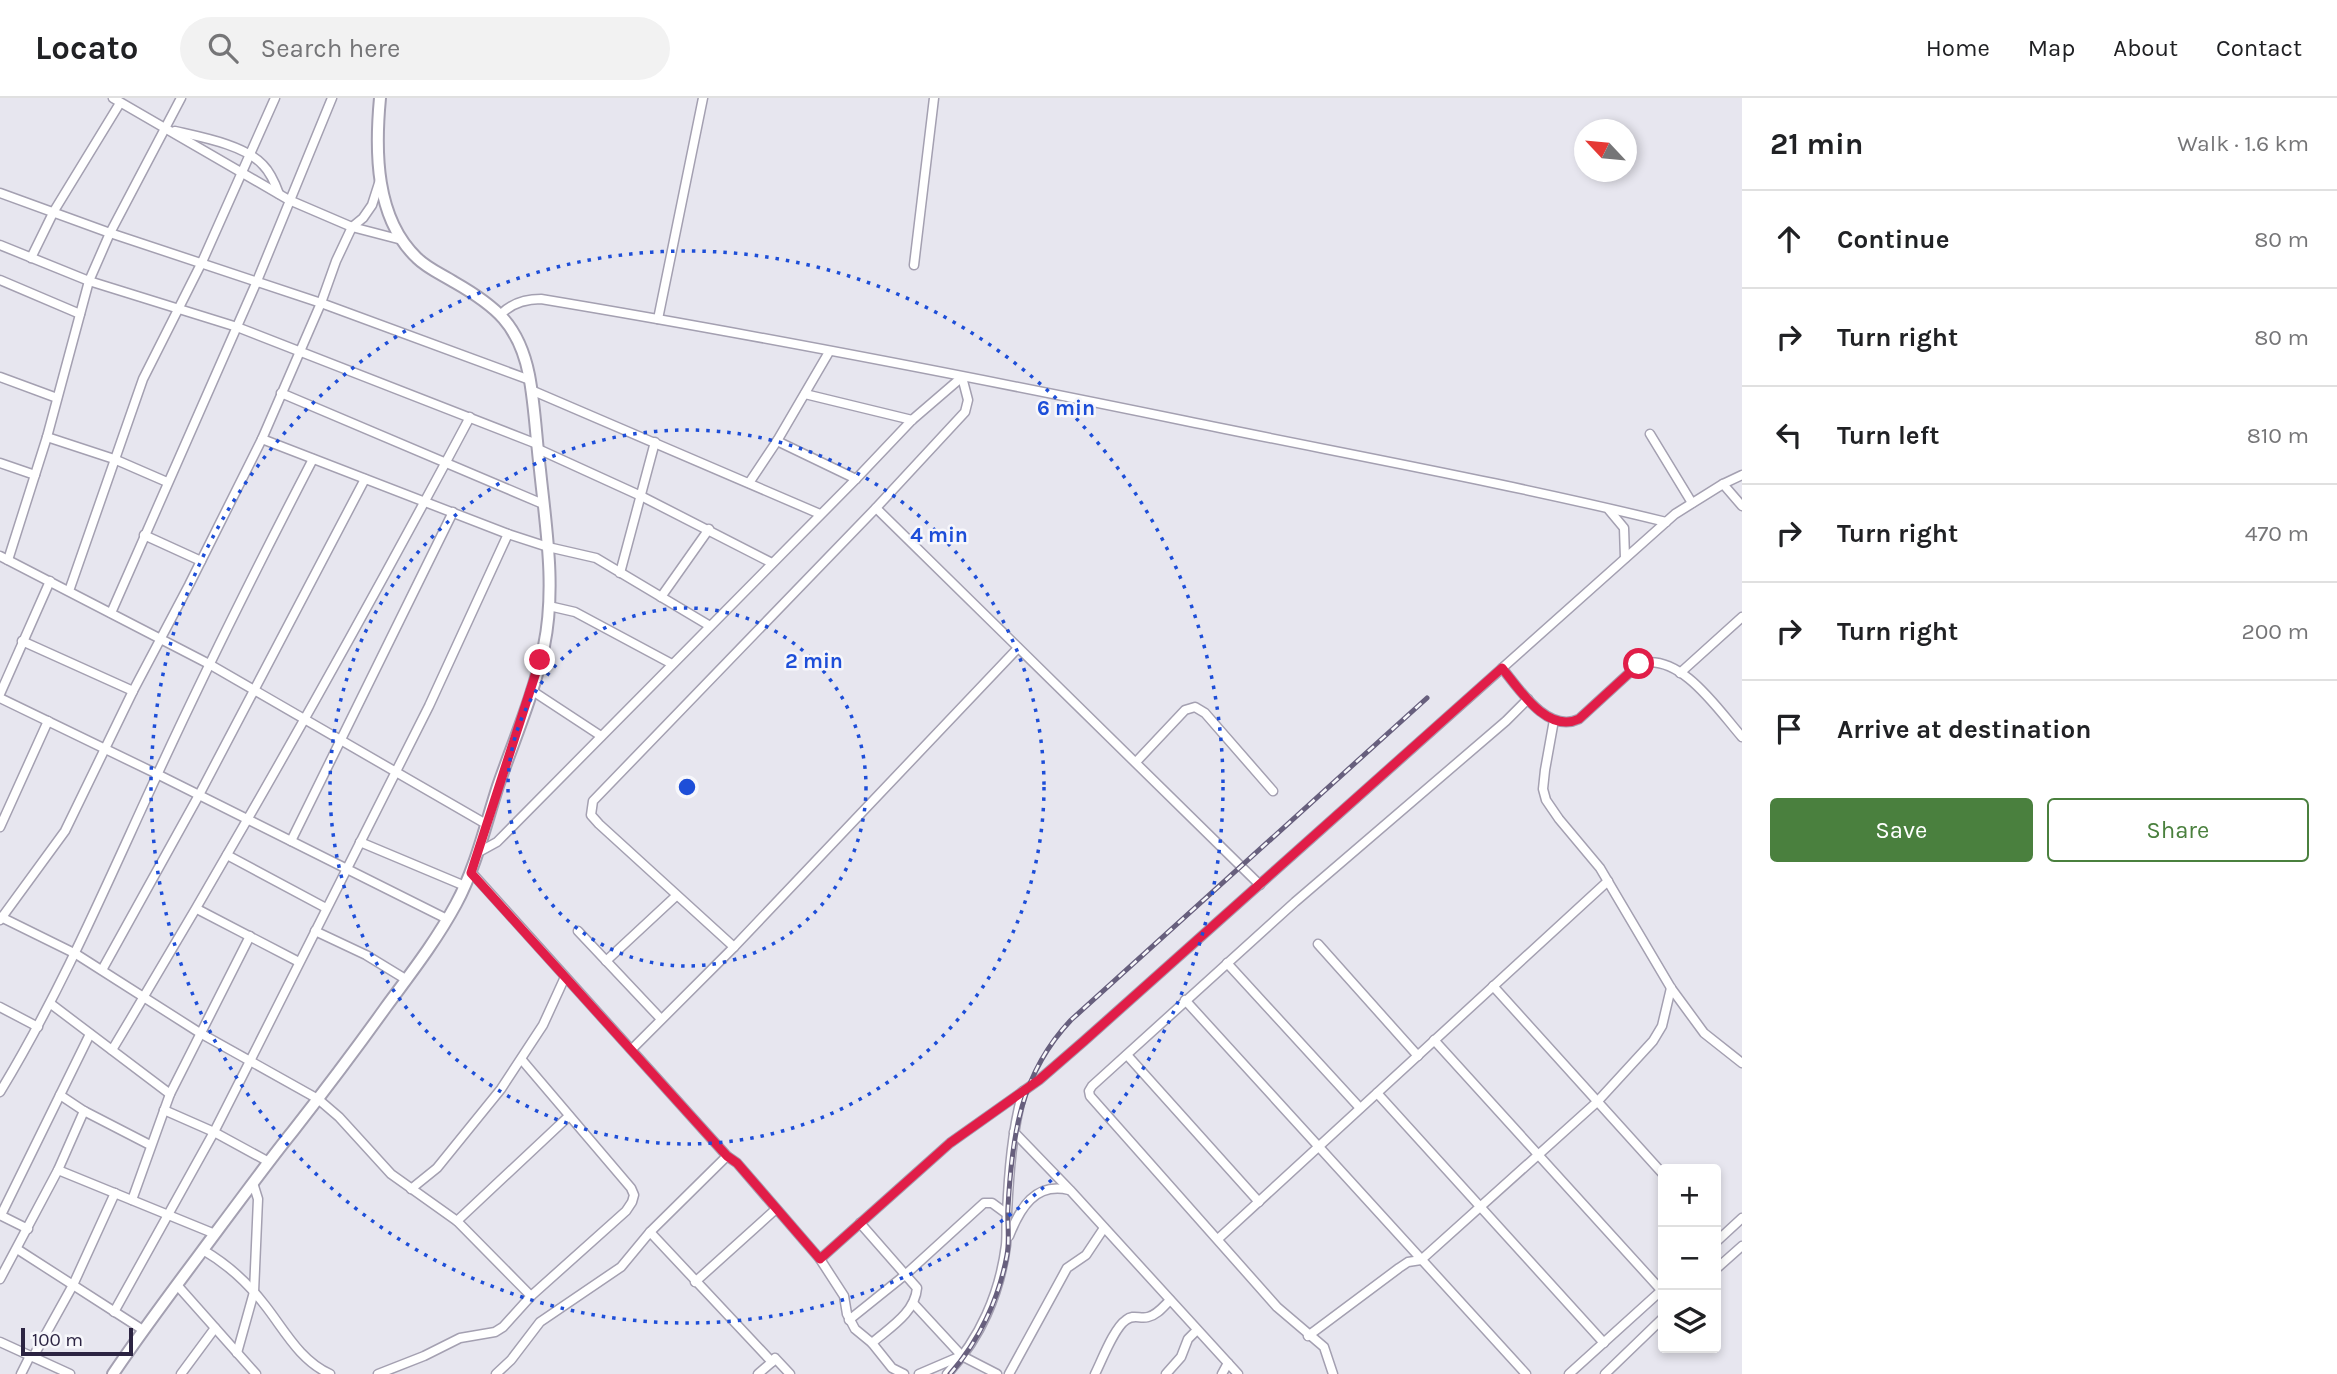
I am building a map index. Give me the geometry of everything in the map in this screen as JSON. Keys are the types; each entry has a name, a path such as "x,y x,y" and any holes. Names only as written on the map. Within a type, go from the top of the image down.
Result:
{"street":[{"path":"181,98 110,233 89,281 47,437 4,558 209,664 486,824"},
{"path":"69,591 143,379 202,262 275,98"},
{"path":"111,613 257,281 332,98"},
{"path":"113,1374 143,1330 433,944 471,873 544,644 549,606 548,547 530,385 522,346 501,314 487,302 429,268 417,259 402,240 390,214 380,177 377,148 379,98"},
{"path":"658,318 703,98"},
{"path":"914,265 934,98"},
{"path":"31,258 54,211 121,101 289,200 352,227 402,240"},
{"path":"166,129 233,147 251,155 262,162 272,176 279,194"},
{"path":"380,177 372,205 352,227 336,261 321,303 262,439 133,691 62,837 1,918 76,954 200,1033 318,1099 339,1117 391,1174 457,1221 531,1296"},
{"path":"0,193 110,233 321,303 530,385 820,514"},
{"path":"1,249 89,281 237,327 470,417 641,496 772,563"},
{"path":"0,280 80,314"},
{"path":"501,314 505,309 522,301 541,299 658,318 1077,397 1606,508 1666,523"},
{"path":"749,483 829,352"},
{"path":"0,377 57,397"},
{"path":"477,853 497,842 912,420 962,377"},
{"path":"734,947 594,819 591,810 593,801 965,412 968,400 962,377"},
{"path":"281,393 543,505"},
{"path":"805,394 912,420"},
{"path":"112,1051 248,820 470,417"},
{"path":"1650,434 1692,503"},
{"path":"47,437 114,459 167,482"},
{"path":"262,439 508,534 596,558 710,626"},
{"path":"777,441 856,479"},
{"path":"620,573 655,442"},
{"path":"0,1092 51,1004 76,954 209,664 313,458"},
{"path":"0,463 35,475"},
{"path":"820,1259 950,1143 1023,1091 1084,1041 1666,523 1692,503 1742,475"},
{"path":"102,970 199,795 365,479"},
{"path":"1723,484 1742,506"},
{"path":"876,508 1260,885"},
{"path":"1606,508 1623,528 1625,558"},
{"path":"291,841 453,512"},
{"path":"661,597 709,529"},
{"path":"114,1312 214,1132 250,1061 429,706 508,534"},
{"path":"144,535 201,561"},
{"path":"50,581 0,696 447,919"},
{"path":"549,606 575,612 672,664"},
{"path":"1679,673 1742,617"},
{"path":"22,641 133,691"},
{"path":"632,1049 734,947 1018,648"},
{"path":"1502,668 1528,699 1554,720 1566,723 1579,719 1639,664 1652,662 1679,673 1716,703 1740,731"},
{"path":"531,690 601,736"},
{"path":"1334,1374 1324,1347 1277,1307 1090,1096 1089,1091 1185,1000 1528,699"},
{"path":"1136,762 1185,710 1195,707 1205,713 1273,791"},
{"path":"1554,720 1544,779 1546,800 1600,868 1671,988 1704,1033 1742,1063"},
{"path":"0,827 48,721"},
{"path":"360,842 466,886"},
{"path":"227,855 326,908"},
{"path":"471,873 727,1156 737,1163 820,1259 844,1296 849,1320 892,1368 904,1374"},
{"path":"1218,1239 1608,881"},
{"path":"606,961 676,896"},
{"path":"197,909 299,961"},
{"path":"315,931 366,955 407,980"},
{"path":"578,932 661,1019"},
{"path":"132,1200 170,1094 250,936"},
{"path":"1318,944 1418,1056"},
{"path":"1227,963 1360,1108"},
{"path":"411,1189 437,1168 522,1060 542,1026 565,977"},
{"path":"1493,986 1658,1169"},
{"path":"1308,1336 1399,1268 1408,1262 1421,1260 1597,1102 1653,1041 1662,1026 1671,988"},
{"path":"1185,1000 1526,1374"},
{"path":"51,1004 170,1094"},
{"path":"0,1007 38,1027"},
{"path":"28,1229 0,1215 90,1034"},
{"path":"1434,1040 1658,1286"},
{"path":"1127,1055 1259,1202"},
{"path":"378,1374 460,1338 495,1332 626,1211 632,1202 634,1195 631,1188 522,1060"},
{"path":"947,1374 977,1334 1000,1276 1006,1242 1014,1132 1023,1091"},
{"path":"1377,1093 1604,1343"},
{"path":"60,1095 84,1111 150,1145"},
{"path":"0,1279 58,1171 84,1111"},
{"path":"164,1111 214,1132 269,1162"},
{"path":"457,1221 569,1116"},
{"path":"1014,1132 1238,1374"},
{"path":"496,1374 511,1360 540,1322 614,1273 650,1232 727,1156"},
{"path":"58,1171 215,1234"},
{"path":"237,1353 254,1292 258,1199 253,1183"},
{"path":"1006,1242 1019,1213 1032,1199 1051,1187 1070,1190"},
{"path":"21,1374 73,1285 115,1193"},
{"path":"849,1320 905,1275 984,1203 992,1203 1006,1214"},
{"path":"695,1282 776,1209"},
{"path":"1721,1234 1742,1218"},
{"path":"860,1223 917,1288 913,1303 904,1315 872,1343"},
{"path":"1009,1374 1067,1268 1086,1255 1104,1228"},
{"path":"650,1232 772,1362"},
{"path":"1721,1265 1742,1246"},
{"path":"18,1249 143,1330"},
{"path":"203,1250 230,1268 254,1292 301,1353 330,1374"},
{"path":"177,1285 256,1374"},
{"path":"1569,1374 1658,1294"},
{"path":"1095,1374 1126,1319 1156,1314 1170,1300"},
{"path":"913,1303 962,1356 997,1374"},
{"path":"1605,1374 1658,1323"},
{"path":"181,1374 215,1328"},
{"path":"1166,1374 1181,1357 1188,1339 1197,1330"},
{"path":"0,1342 70,1374"},
{"path":"919,1374 962,1356"},
{"path":"758,1374 775,1359 790,1374"},
{"path":"1222,1374 1228,1363"}],"railway":[{"path":"950,1374 979,1333 999,1288 1008,1249 1010,1181 1016,1131 1030,1084 1054,1041 1071,1020 1427,698"}],"route":[{"path":"540,660 471,873 727,1156 737,1163 820,1259 950,1143 1039,1080 1502,668 1541,712 1566,723 1579,719 1639,664"}]}
